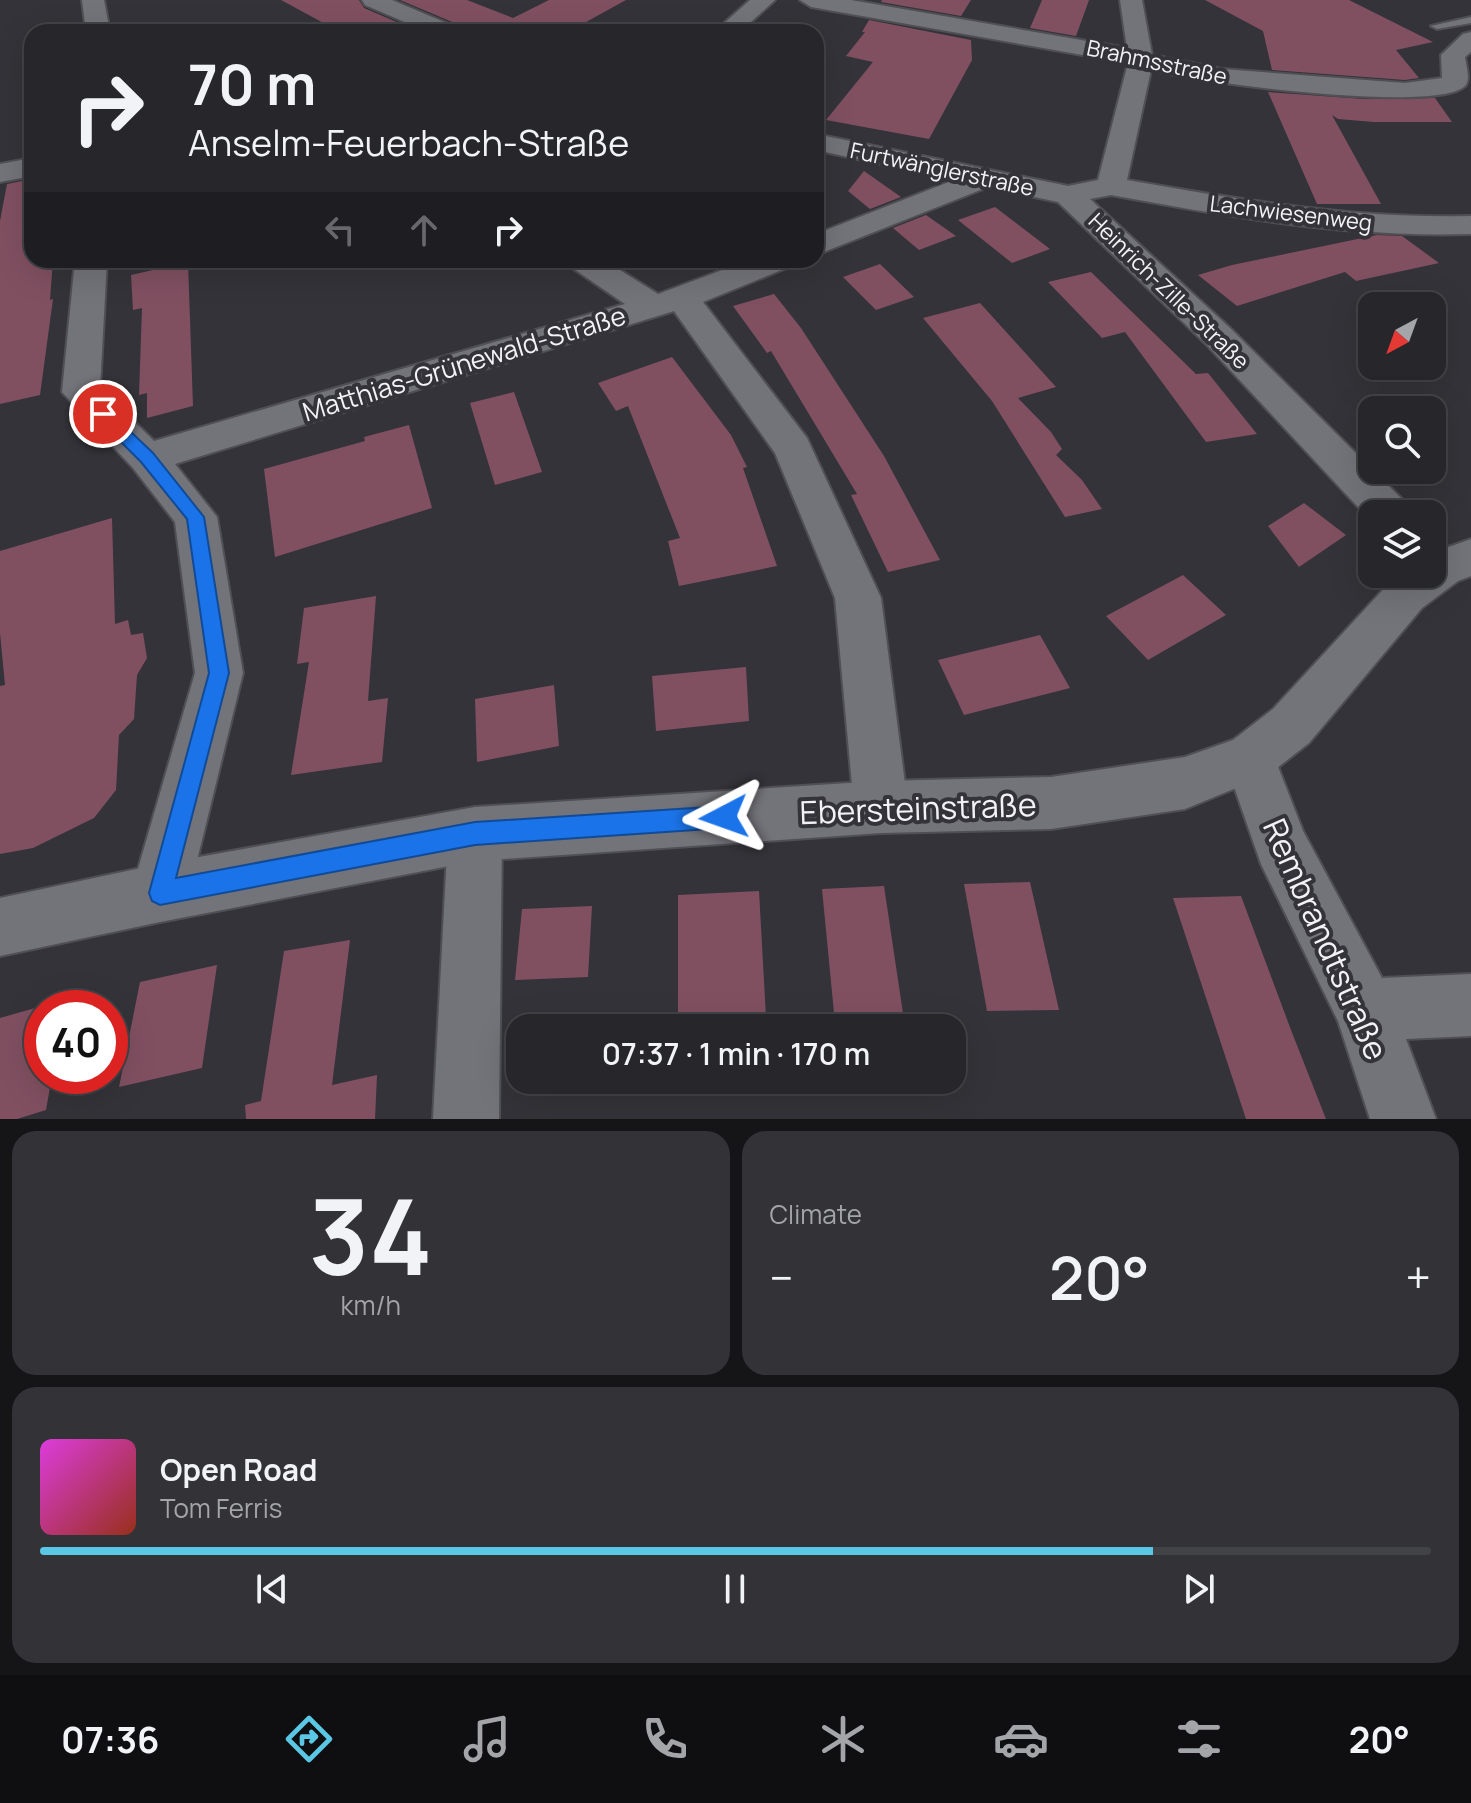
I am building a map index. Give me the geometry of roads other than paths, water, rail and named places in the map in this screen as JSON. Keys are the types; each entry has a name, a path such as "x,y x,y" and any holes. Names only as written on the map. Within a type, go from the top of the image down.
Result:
{"street":[{"path":"93,0 97,24"},
{"path":"373,0 429,24"},
{"path":"736,24 764,0"},
{"name":"Brahmsstraße","path":"811,0 992,21 1175,69 1265,82 1405,91 1442,87 1455,82 1453,55 1471,39"},
{"path":"1131,0 1141,60"},
{"name":"Heinrich-Zille-Straße","path":"1068,195 1111,186 1141,60"},
{"name":"Furtwänglerstraße","path":"824,144 1068,195"},
{"path":"0,173 24,168"},
{"path":"824,242 984,178"},
{"name":"Lachwiesenweg","path":"1111,186 1228,207 1337,220 1434,227 1471,225"},
{"name":"Heinrich-Zille-Straße","path":"1068,195 1218,336 1376,500"},
{"path":"100,268 81,392 147,458 196,517 219,673 160,893"},
{"path":"598,268 667,302 793,448 858,598 881,807"},
{"name":"Matthias-Grünewald-Straße","path":"147,458 667,302 757,268"},
{"name":"Ebersteinstraße","path":"0,927 160,893 475,834 881,807 1051,803 1185,783 1250,758 1291,726 1406,595 1448,561"},
{"name":"Rembrandtstraße","path":"1250,758 1280,845 1365,1010 1403,1119"},
{"path":"466,1119 475,834"},
{"path":"1365,1010 1471,1005"}],"lane":[{"path":"1437,26 1471,20"}]}
